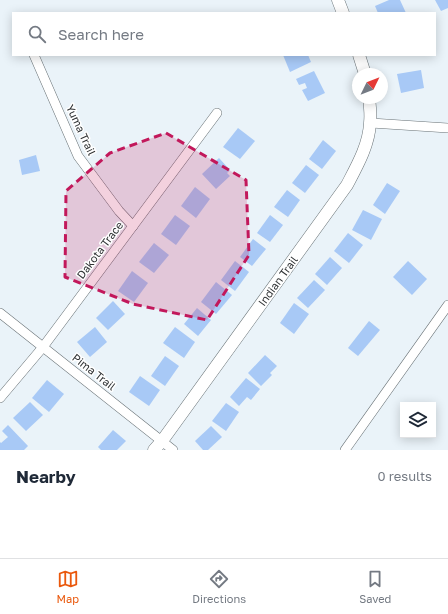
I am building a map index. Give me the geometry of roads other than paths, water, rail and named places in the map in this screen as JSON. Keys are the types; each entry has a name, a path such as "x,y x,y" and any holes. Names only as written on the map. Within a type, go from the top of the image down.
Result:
{"street":[{"path":"338,0 343,12"},
{"name":"Yuma Trail","path":"34,56 78,156 133,226"},
{"path":"359,56 363,68"},
{"name":"Indian Trail","path":"158,446 347,185 368,139 370,123 369,104"},
{"name":"Dakota Trace","path":"0,398 43,347 217,113"},
{"path":"370,123 448,128"},
{"path":"345,450 448,305"},
{"name":"Pima Trail","path":"0,313 43,347 158,446 173,450"}]}
